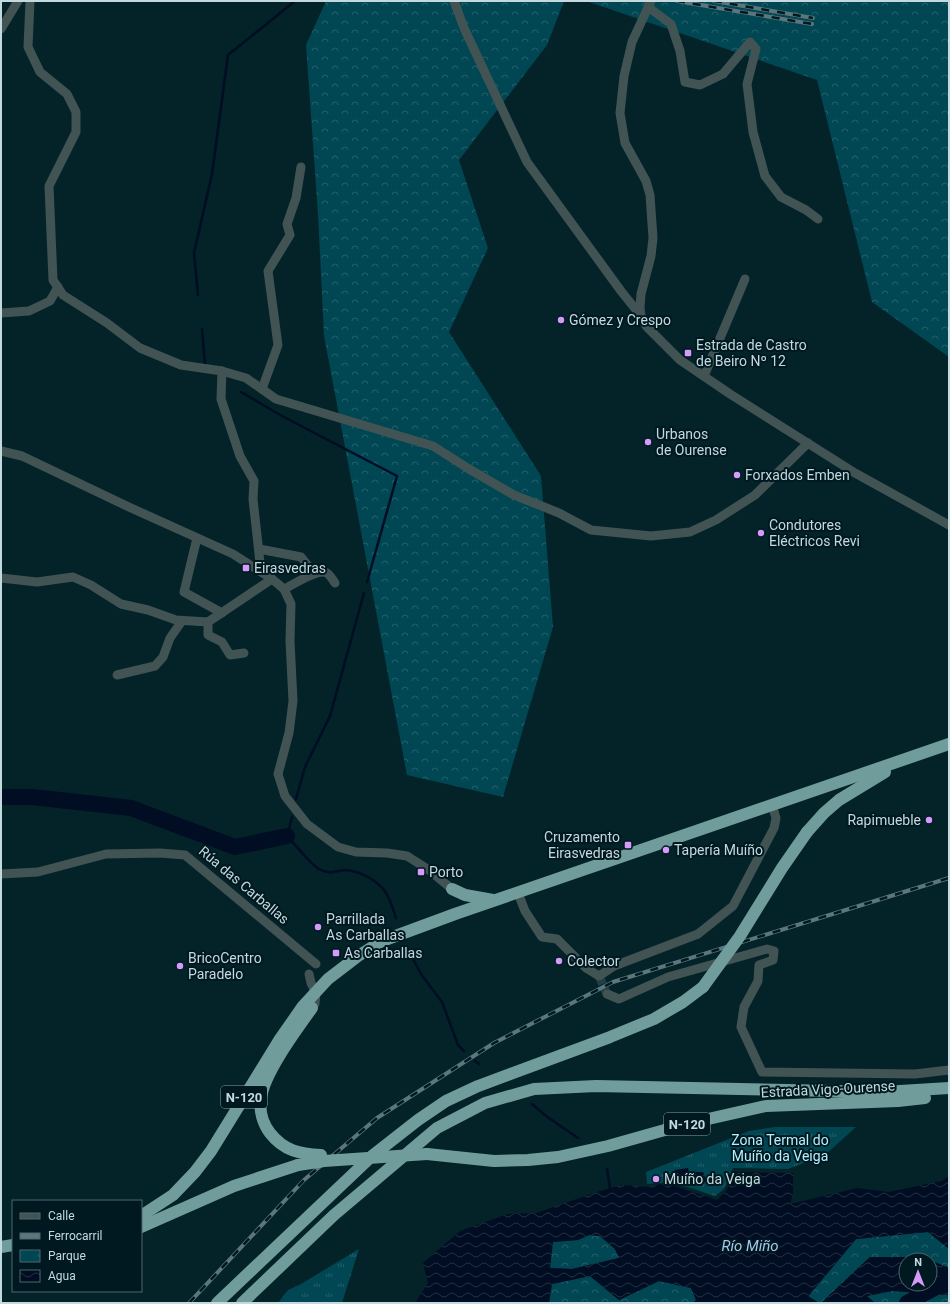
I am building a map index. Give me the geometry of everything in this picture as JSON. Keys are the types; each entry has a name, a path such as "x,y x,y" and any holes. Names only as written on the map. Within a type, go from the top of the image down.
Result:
{"highway":[{"name":"N-120","path":"427,1154 374,1152 321,1155 298,1153 291,1151 278,1143 264,1124 260,1098 272,1068 328,979 340,969 358,956 382,942 455,914 949,744"},
{"path":"217,1303 372,1156 418,1120 446,1101 478,1086 654,1019 684,1002 703,987 740,936 782,868 807,832 824,813 839,800 876,777 923,753"},
{"path":"452,889 465,895 497,900"},
{"path":"452,889 458,896 459,901 459,906 455,914"},
{"name":"N-120","path":"142,1215 173,1195 195,1172 211,1151 280,1039 303,1006 315,998"},
{"path":"242,1303 334,1215 437,1128 485,1103 534,1089 596,1086 884,1092 949,1088"},
{"name":"Estrada Vigo-Ourense","path":"427,1154 494,1161 558,1157 608,1146 686,1124 766,1106 898,1101 949,1095"},
{"name":"N-120","path":"142,1227 234,1186 298,1165 324,1160 427,1154"},
{"path":"1,1247 12,1245"},
{"path":"1,1254 12,1253"}],"street":[{"path":"1,29 18,1"},
{"path":"30,1 28,47 40,72 67,94 76,112 76,132 49,186 53,280 63,295 107,322 140,348 181,365 222,371 246,378 276,399 433,446 514,495 559,513 591,530 651,536 690,532 716,520 755,495 808,443"},
{"path":"454,1 464,28 527,162 621,291 641,316 646,326 680,360 704,376 855,473 949,525"},
{"path":"641,316 641,294 652,256 653,238 650,195 646,181 626,143 620,113 624,76 632,42 649,4 671,24 680,52 685,82 700,85 723,74 750,42 756,49 747,84 753,132 765,176 781,197 806,210 818,219"},
{"path":"262,389 278,345 268,271 290,235 287,224 296,198 301,167"},
{"path":"704,376 745,279"},
{"path":"1,313 29,311 50,301 58,287"},
{"path":"222,371 221,399 240,456 254,481 253,499 261,572"},
{"path":"1,451 22,456 233,554 272,579 284,589 291,604 290,641 293,701 289,733 278,774 285,796 307,824 338,847 356,852 387,852 406,856 430,870 452,889"},
{"path":"197,538 184,592 222,612"},
{"path":"259,549 301,557 314,573"},
{"path":"284,589 314,573 321,571 327,573 335,583"},
{"path":"1,578 38,582 73,577 91,585 121,604 148,610 176,620 208,622 272,579"},
{"path":"117,675 155,666 163,657 170,638 182,621"},
{"path":"208,622 208,635 222,642 230,655 244,653"},
{"path":"518,893 525,911 542,937 557,939 586,968 599,976 614,966 698,934 733,906 774,828 776,818 772,805"},
{"name":"Rúa das Carballas","path":"1,874 38,872 106,854 160,853 185,855 316,964"},
{"path":"608,994 619,999 668,977 768,949 774,951 773,960 758,965 758,981 744,1007 741,1027 762,1072 916,1074 949,1070"},
{"path":"309,974 315,998"}],"green space":[{"path":"326,1 564,1 547,45 459,160 488,248 449,332 541,476 553,627 503,797 407,775 324,336 318,214 306,45"},
{"path":"586,1 949,1 949,357 872,302 817,80"},
{"name":"Zona Termal do Muíño da Veiga","path":"775,1127 856,1127 825,1155 788,1169 733,1168 724,1189 715,1196 673,1184 647,1184 646,1172 749,1131"},
{"path":"928,1232 949,1249 949,1268 938,1264 938,1252 898,1252 898,1257 870,1257 821,1303 808,1297 856,1239"},
{"path":"589,1235 600,1236 615,1249 619,1258 572,1269 550,1268 552,1242 578,1240"},
{"path":"359,1249 342,1303 278,1303 288,1290 301,1284"},
{"path":"590,1276 619,1300 659,1281 691,1288 696,1300 693,1303 549,1303 552,1284"},
{"path":"892,1291 949,1295 949,1303 875,1303 866,1296"}],"water":[{"path":"688,1168 691,1181 688,1183 677,1182 673,1179 671,1174 675,1170"},
{"path":"696,1172 703,1172 706,1180 702,1186 697,1186 695,1181"},
{"name":"Río Miño","path":"736,1172 793,1173 793,1194 790,1204 857,1188 888,1192 942,1181 949,1176 949,1249 928,1232 856,1239 808,1296 819,1303 693,1303 696,1300 691,1288 659,1281 619,1300 590,1276 552,1284 549,1303 415,1303 428,1283 423,1263 460,1231 508,1214 536,1213 622,1185 649,1187 669,1184 717,1200 726,1191","holes":["589,1235 600,1236 615,1249 619,1258 572,1269 550,1268 553,1242 578,1240"]},
{"path":"870,1257 898,1257 898,1291 892,1291 867,1296 875,1303 821,1303"},
{"path":"938,1263 949,1268 949,1295 906,1292 938,1292"}],"waterway":[{"path":"198,295 194,253 212,174 228,55 295,1"},
{"path":"202,329 205,365"},
{"path":"241,392 282,416 397,476 367,582"},
{"path":"296,799 305,767 330,716 364,593"},
{"path":"1,797 32,797 131,808 235,847 287,836"},
{"path":"292,817 287,836 312,864 323,871 333,872 346,870 361,874 371,879 386,893 396,918"},
{"path":"407,948 421,974 442,1002 458,1045 464,1051"},
{"path":"475,1061 479,1064"},
{"path":"532,1104 546,1116 578,1138"},
{"path":"607,1169 610,1188"},
{"name":"Río Miño","path":"907,1303 949,1280"}],"tunnel":[{"path":"599,976 607,994"}],"railway":[{"path":"677,1 812,24"},
{"path":"714,1 813,18"},
{"path":"189,1303 304,1180 377,1118 494,1043 613,982 949,878"}],"place":[{"name":"Gómez y Crespo","path":"561,320"},
{"name":"Estrada de Castro de Beiro Nº 12","path":"688,353"},
{"name":"Urbanos de Ourense","path":"648,442"},
{"name":"Forxados Emben","path":"737,475"},
{"name":"Condutores Eléctricos Revi","path":"761,533"},
{"name":"Eirasvedras","path":"246,568"},
{"name":"Rapimueble","path":"929,820"},
{"name":"Cruzamento Eirasvedras","path":"628,845"},
{"name":"Tapería Muíño","path":"666,850"},
{"name":"Porto","path":"421,872"},
{"name":"Parrillada As Carballas","path":"318,927"},
{"name":"As Carballas","path":"336,953"},
{"name":"Colector","path":"559,961"},
{"name":"BricoCentro Paradelo","path":"180,966"},
{"name":"Muíño da Veiga","path":"656,1179"}]}
